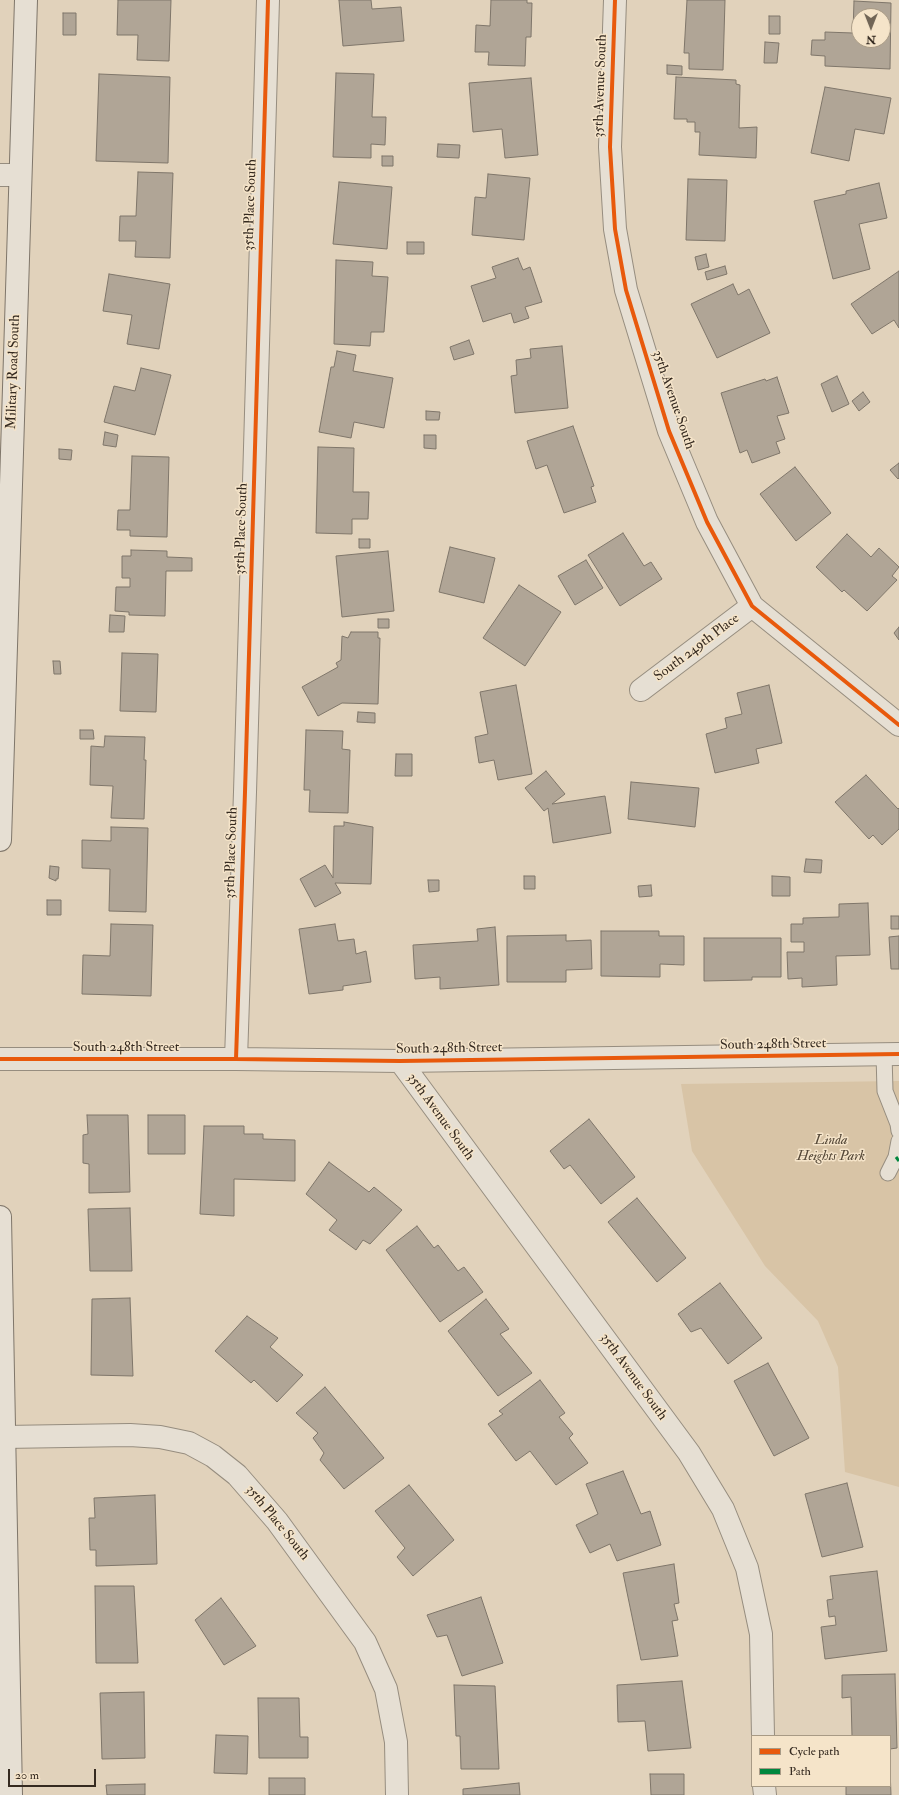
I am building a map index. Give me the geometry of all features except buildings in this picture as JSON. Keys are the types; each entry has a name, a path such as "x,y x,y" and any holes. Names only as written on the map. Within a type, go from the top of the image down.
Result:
{"street":[{"name":"Military Road South","path":"0,840 10,175 26,0"},
{"name":"35th Place South","path":"236,1059 246,784 268,0"},
{"name":"35th Avenue South","path":"615,0 610,147 615,229 626,290 669,431 707,522 752,606 899,725"},
{"name":"South 249th Place","path":"641,690 752,606"},
{"name":"South 248th Street","path":"0,1059 400,1061 891,1054"},
{"name":"35th Avenue South","path":"400,1061 689,1453 723,1509 747,1568 761,1634 763,1735"},
{"path":"0,1217 2,1437 11,1795"},
{"name":"35th Place South","path":"2,1437 130,1435 160,1437 189,1443 213,1456 237,1475 277,1521 365,1642 386,1689 396,1742 397,1795"}],"lane":[{"path":"891,1054 885,1091 898,1124 899,1131"},
{"path":"888,1173 896,1156 899,1141"}],"green space":[{"name":"Linda Heights Park","path":"899,1081 899,1487 845,1472 838,1367 818,1321 765,1266 692,1151 681,1084"}],"marked path":[{"path":"896,1157 899,1161"}],"cycle path":[{"path":"236,1059 268,0"},
{"path":"615,0 610,147 615,229 626,290 669,431 707,522 752,606 899,725"},
{"path":"0,1059 400,1061 899,1054"}]}
